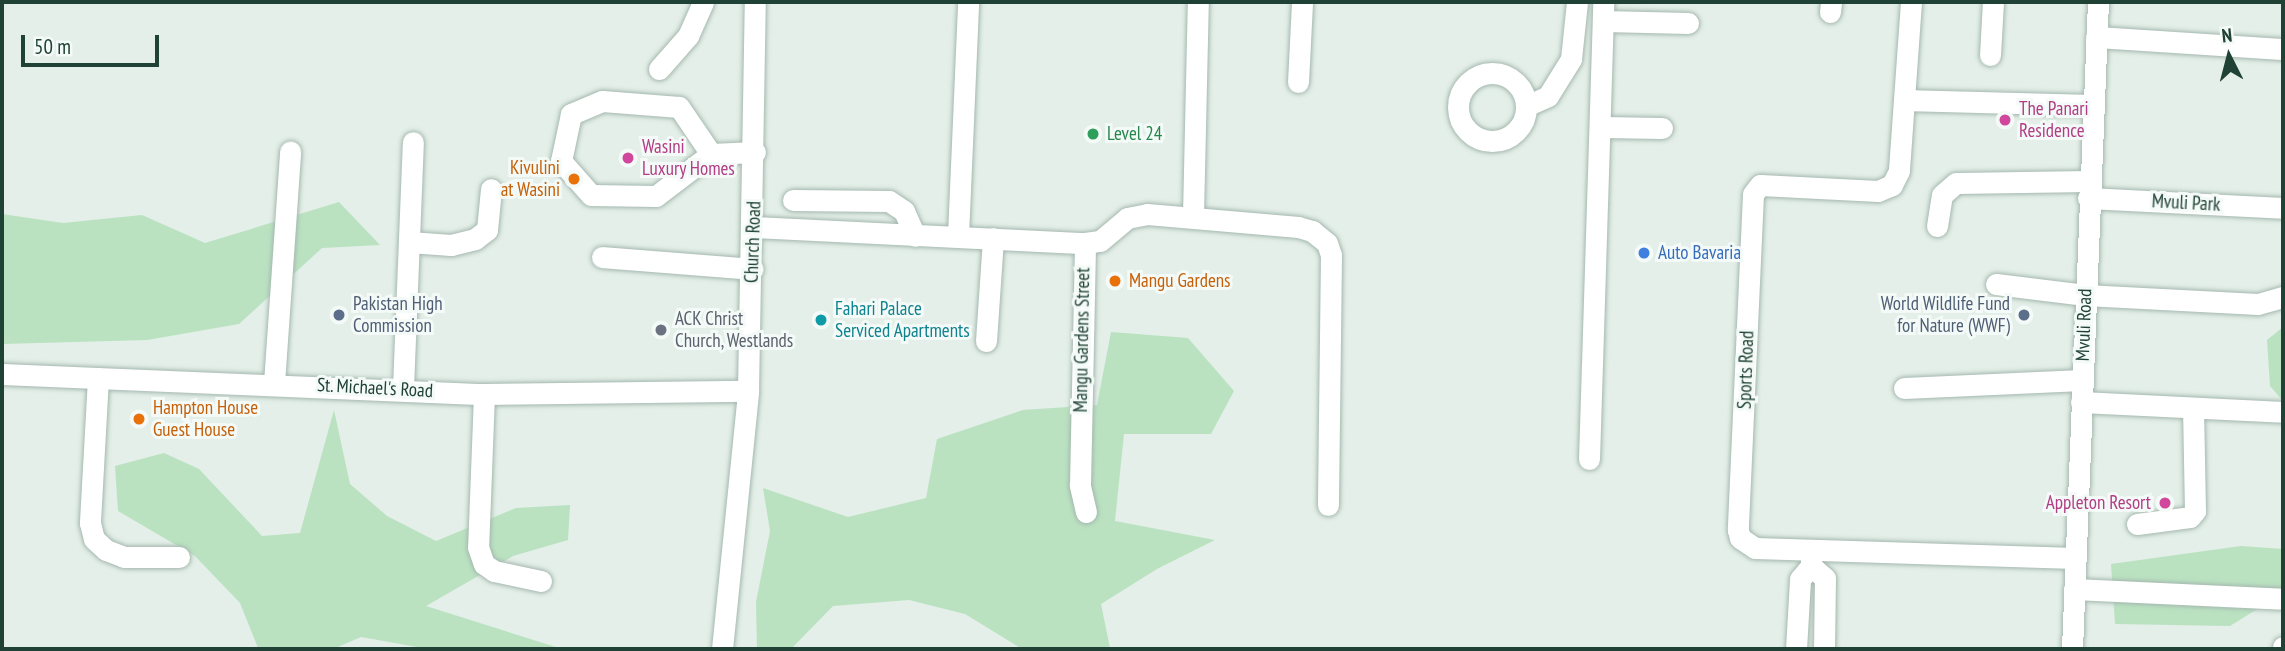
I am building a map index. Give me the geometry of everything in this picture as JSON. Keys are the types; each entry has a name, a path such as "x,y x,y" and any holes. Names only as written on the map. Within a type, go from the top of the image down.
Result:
{"street":[{"path":"659,69 688,36 703,2"},
{"name":"Church Road","path":"722,649 748,391 754,227 755,2"},
{"path":"958,235 968,2"},
{"path":"1193,215 1198,2"},
{"path":"1298,82 1301,2"},
{"path":"1526,106 1548,96 1571,59 1577,2"},
{"name":"Sports Road","path":"1911,2 1899,170 1888,188 1760,185 1753,194 1738,530 1740,538 1755,548 1811,558 2076,558"},
{"path":"1990,55 1993,2"},
{"name":"Mvuli Road","path":"2072,649 2098,2"},
{"path":"1589,459 1603,11 1688,23"},
{"path":"2096,37 2283,49"},
{"path":"1904,100 2092,105"},
{"path":"710,154 679,107 602,101 571,114 561,161 591,195 656,196 710,154 755,152"},
{"path":"1601,127 1662,128"},
{"path":"403,388 413,142"},
{"path":"274,383 290,152"},
{"name":"Mvuli Park","path":"1937,226 1941,195 1956,183 2089,189 2283,208"},
{"path":"409,242 451,245 475,239 487,230 491,189"},
{"path":"793,200 889,201 904,211 915,236"},
{"name":"Mangu Gardens Street","path":"1086,512 1080,439 1085,243 1100,241 1126,218 1193,215 1298,227 1312,231 1327,243 1331,254 1328,505"},
{"path":"754,227 1085,243"},
{"path":"986,341 993,238"},
{"path":"602,257 753,269"},
{"path":"1996,284 2085,295 2258,304 2283,297"},
{"name":"St. Michael's Road","path":"2,374 403,388 484,394 748,391"},
{"path":"98,378 90,523 94,538 106,550 124,556 179,557"},
{"path":"1904,388 2082,380"},
{"path":"484,394 478,547 484,564 494,571 541,580"},
{"path":"2081,402 2283,412"},
{"path":"2137,524 2190,517 2195,511 2193,408"},
{"path":"1796,649 1800,579 1811,558 1825,578 1824,649"},
{"path":"2074,589 2283,599"}],"green space":[{"path":"339,202 380,245 322,248 239,324 147,340 2,344 2,214 63,223 142,215 205,243"},
{"path":"2283,327 2283,401 2270,386 2267,340"},
{"path":"1111,332 1188,338 1234,391 1211,434 1124,434 1115,521 1215,540 1157,569 1101,604 1110,648 1224,649 1022,649 965,614 909,600 833,606 791,649 757,649 756,602 770,531 763,488 848,517 926,498 937,439 1023,410 1097,405"},
{"path":"334,410 350,484 387,516 436,541 516,508 570,505 568,540 513,556 426,606 562,649 428,649 361,637 333,649 258,648 240,603 195,556 118,511 115,466 164,453 199,469 262,536 300,533"},
{"path":"2241,546 2283,549 2283,593 2230,626 2115,624 2111,564"}],"place":[{"name":"The Panari Residence","path":"2005,120"},
{"name":"Level 24","path":"1093,134"},
{"name":"Wasini Luxury Homes","path":"628,158"},
{"name":"Kivulini at Wasini","path":"574,179"},
{"name":"Auto Bavaria","path":"1644,253"},
{"name":"Mangu Gardens","path":"1115,281"},
{"name":"Pakistan High Commission","path":"339,315"},
{"name":"World Wildlife Fund for Nature (WWF)","path":"2024,315"},
{"name":"Fahari Palace Serviced Apartments","path":"821,320"},
{"name":"ACK Christ Church, Westlands","path":"661,330"},
{"name":"Hampton House Guest House","path":"139,419"},
{"name":"Appleton Resort","path":"2165,503"}]}
